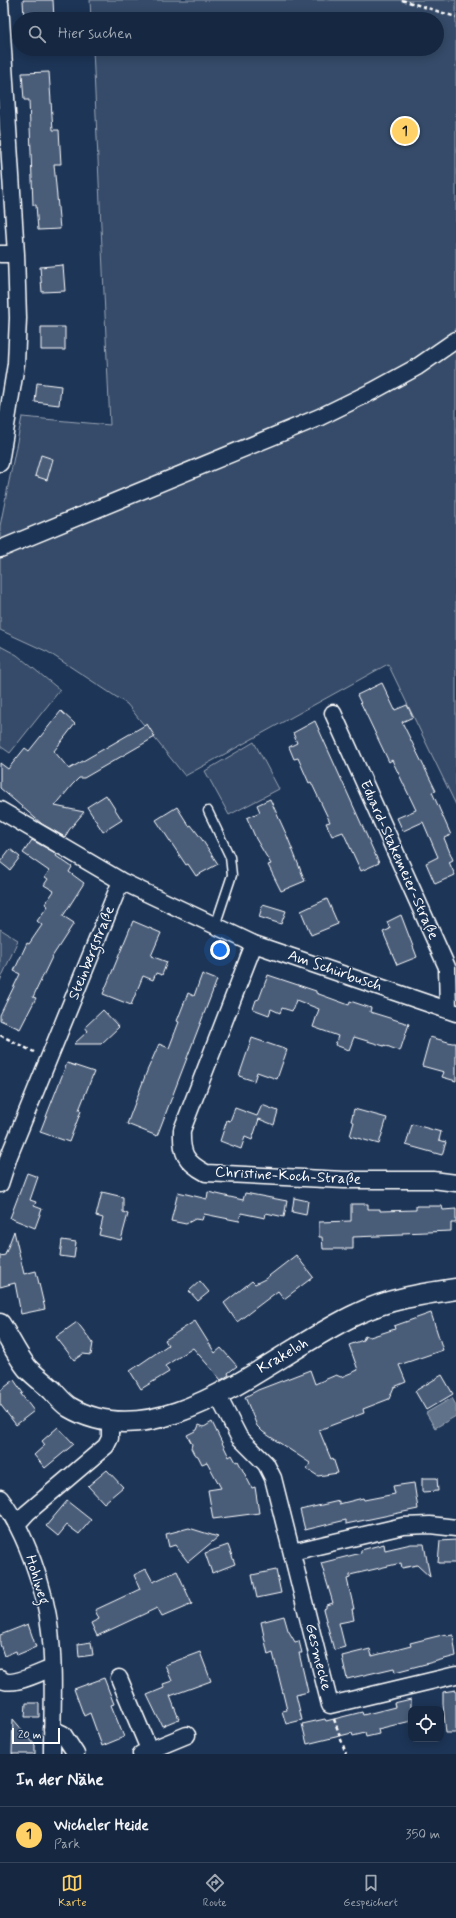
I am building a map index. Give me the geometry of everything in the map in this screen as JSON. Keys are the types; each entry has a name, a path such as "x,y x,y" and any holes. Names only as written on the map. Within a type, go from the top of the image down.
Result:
{"street":[{"path":"0,3 4,112 16,254 18,312 16,355 1,453"},
{"path":"0,254 16,254"},
{"path":"0,549 320,417 417,367 456,340"},
{"name":"Eduard-Stakemeier-Straße","path":"333,713 447,967 452,1011"},
{"path":"0,810 121,881"},
{"name":"Am Schürbusch","path":"121,881 254,944 452,1011"},
{"name":"Steinbergstraße","path":"0,1184 5,1159 49,1059 121,881"},
{"name":"Christine-Koch-Straße","path":"254,944 182,1130 182,1144 186,1158 194,1167 206,1173 344,1180 433,1180 456,1183"},
{"name":"Krakeloh","path":"0,1324 27,1367 68,1406 89,1416 110,1422 133,1422 156,1420 178,1413 217,1394 357,1314 404,1297 456,1289"},
{"name":"Gesmecke","path":"217,1394 239,1437 266,1464 273,1478 330,1705 456,1675"},
{"path":"17,1524 47,1495 106,1446 110,1438 110,1422"},
{"name":"Hohlweg","path":"0,1498 17,1524 28,1550 43,1596 50,1631 52,1668 52,1754"},
{"path":"292,1552 403,1526 430,1525 456,1528"},
{"path":"0,1678 10,1682 21,1680 52,1668"},
{"path":"119,1678 147,1753 187,1735"},
{"path":"52,1729 63,1734 76,1754"}],"lane":[{"path":"208,812 230,857 232,875 215,926"}],"path":[{"path":"402,0 440,12"},
{"path":"444,13 456,17"},
{"path":"0,1035 49,1059"},
{"path":"330,1705 346,1754"}],"shaded area":[{"path":"90,0 456,0 456,805 388,664 185,776 127,704 48,652 0,630 0,526 22,417 110,425 93,56 444,56 444,12 91,12"},
{"path":"0,646 17,655 60,690 10,753 0,746"},
{"path":"254,742 279,789 229,815 205,771"},
{"path":"0,929 18,940 0,981"},
{"path":"452,1398 456,1405 456,1416 435,1428 426,1413"}],"building":[{"path":"23,0 53,0 54,12 24,12"},
{"path":"49,72 53,130 59,130 61,164 54,164 60,229 38,230 36,205 33,205 29,100 24,100 22,73"},
{"path":"63,265 65,291 42,292 40,267"},
{"path":"41,327 65,327 65,350 41,350"},
{"path":"37,383 61,386 59,405 35,402"},
{"path":"41,455 53,459 47,480 35,476"},
{"path":"382,683 395,710 407,705 413,717 402,722 436,791 432,792 451,835 444,838 453,860 449,862 455,875 435,884 426,863 438,857 423,822 403,831 397,818 416,810 392,760 389,762 357,695"},
{"path":"61,711 75,724 54,751 69,769 147,724 155,737 84,778 79,778 72,785 55,806 84,812 65,837 42,824 0,788 0,763 8,769 25,748 29,751"},
{"path":"315,721 379,863 361,871 343,832 332,836 326,823 330,822 311,782 309,783 298,758 294,759 289,747 297,743 293,733"},
{"path":"106,795 122,820 103,832 87,807"},
{"path":"270,799 305,881 281,891 268,865 271,864 256,839 247,818 260,812 257,805"},
{"path":"177,807 189,826 191,825 201,838 218,864 196,876 188,864 186,865 156,820"},
{"path":"32,840 57,854 56,856 72,867 69,872 84,883 63,916 74,923 52,957 33,997 36,998 20,1029 0,1020 0,1015 20,974 14,971 27,943 29,944 42,925 37,921 48,906 45,904 54,891 44,885 48,879 45,877 49,871 23,853"},
{"path":"10,849 20,857 10,870 0,862"},
{"path":"327,899 338,924 311,935 301,911"},
{"path":"263,904 286,911 281,924 259,917"},
{"path":"401,915 417,957 397,965 383,932 390,929 387,922"},
{"path":"133,921 161,933 151,956 167,962 162,975 156,973 153,980 143,976 131,1005 103,994"},
{"path":"202,974 217,980 157,1136 127,1124 159,1044 169,1048 179,1022 177,1021 188,993 194,996"},
{"path":"268,975 316,991 316,993 349,1005 350,1001 371,1008 370,1012 409,1024 400,1051 354,1037 349,1050 335,1045 338,1036 313,1027 319,1009 296,1000 292,1011 282,1008 280,1013 271,1009 269,1015 253,1009 256,1000 259,999"},
{"path":"103,1010 119,1027 101,1044 74,1044 88,1031 85,1027"},
{"path":"430,1037 456,1043 456,1081 442,1077 444,1072 422,1066"},
{"path":"252,1038 287,1050 277,1079 257,1072 254,1081 239,1076"},
{"path":"67,1063 94,1072 79,1110 81,1111 69,1142 40,1132"},
{"path":"262,1105 278,1111 274,1125 259,1119 252,1140 245,1137 241,1149 220,1141 227,1120 230,1121 235,1108 257,1116"},
{"path":"354,1109 387,1118 379,1144 350,1136 354,1122 351,1121"},
{"path":"412,1124 441,1132 439,1140 446,1142 442,1155 406,1145"},
{"path":"27,1173 38,1177 30,1200 36,1202 34,1206 42,1209 35,1228 10,1218"},
{"path":"102,1192 123,1197 123,1212 128,1214 121,1240 99,1235 103,1218 96,1216"},
{"path":"178,1192 207,1199 208,1192 243,1200 245,1193 287,1201 284,1217 266,1213 265,1218 241,1213 239,1221 204,1214 202,1220 195,1219 186,1224 171,1221"},
{"path":"294,1198 308,1201 306,1215 292,1212"},
{"path":"351,1204 368,1204 368,1209 380,1209 380,1211 416,1210 416,1206 442,1206 443,1210 456,1209 456,1223 451,1223 451,1231 353,1237 353,1249 323,1249 322,1237 319,1237 319,1222 351,1221"},
{"path":"14,1231 24,1274 36,1271 45,1309 21,1314 15,1283 0,1287 0,1256 5,1255"},
{"path":"62,1240 76,1242 74,1258 60,1256"},
{"path":"296,1255 313,1277 284,1299 278,1291 237,1322 224,1303 252,1281 255,1284 265,1279"},
{"path":"200,1281 209,1292 198,1301 189,1291"},
{"path":"431,1313 443,1350 399,1365 406,1382 394,1387 389,1399 363,1409 364,1413 319,1430 331,1459 333,1458 338,1473 318,1476 307,1469 310,1463 263,1432 257,1426 245,1397 258,1390 310,1370 315,1384 336,1375 341,1377 358,1370 349,1345 363,1340 365,1335 370,1337 395,1329 394,1326"},
{"path":"195,1321 215,1353 221,1348 237,1366 228,1373 229,1375 221,1380 193,1348 165,1366 169,1372 141,1389 130,1371 168,1345 165,1340"},
{"path":"77,1322 93,1343 91,1355 83,1354 74,1360 56,1337"},
{"path":"442,1375 453,1394 426,1410 415,1391"},
{"path":"14,1380 23,1393 21,1394 34,1411 16,1425 0,1404 0,1391"},
{"path":"212,1422 229,1457 232,1455 236,1462 238,1461 252,1488 255,1487 259,1513 213,1519 208,1490 221,1488 207,1462 202,1464 198,1456 194,1454 191,1448 192,1444 187,1435 197,1430 199,1425 204,1427"},
{"path":"58,1427 74,1444 45,1468 34,1455 45,1445 42,1441"},
{"path":"107,1470 123,1487 104,1503 88,1486"},
{"path":"422,1478 437,1478 438,1491 422,1492"},
{"path":"414,1483 418,1509 346,1524 346,1520 305,1530 300,1510 339,1501 339,1504 363,1498 364,1500 395,1494 393,1486"},
{"path":"67,1501 91,1520 79,1534 67,1525 58,1536 46,1526"},
{"path":"189,1528 218,1537 188,1562 175,1545 169,1547 166,1534"},
{"path":"456,1540 456,1563 438,1563 440,1541"},
{"path":"384,1544 385,1550 411,1544 424,1544 430,1577 417,1565 402,1568 401,1563 350,1575 350,1578 347,1579 354,1609 352,1609 354,1620 339,1623 345,1647 334,1650 323,1609 326,1608 326,1605 333,1603 321,1563 361,1553 361,1550"},
{"path":"228,1545 235,1564 212,1573 205,1553"},
{"path":"146,1569 153,1582 177,1571 192,1604 162,1617 157,1608 97,1636 91,1623 99,1619 95,1610 140,1589 134,1575"},
{"path":"276,1570 281,1593 257,1598 252,1575"},
{"path":"284,1616 288,1630 295,1642 299,1641 302,1653 299,1653 308,1692 296,1695 302,1720 286,1724 282,1711 287,1710 273,1653 268,1655 261,1622"},
{"path":"28,1624 36,1647 17,1655 16,1651 4,1656 0,1644 0,1635"},
{"path":"446,1634 447,1636 453,1635 456,1656 395,1672 394,1668 347,1679 342,1656 370,1649 372,1656 411,1646 410,1643"},
{"path":"91,1642 93,1655 79,1657 78,1644"},
{"path":"200,1652 211,1681 170,1696 179,1719 162,1726 147,1695 164,1688 163,1684 172,1681 165,1665"},
{"path":"104,1678 114,1704 111,1705 124,1737 102,1746 90,1713 84,1716 74,1689"},
{"path":"456,1690 456,1733 446,1733 443,1692"},
{"path":"411,1699 411,1706 408,1706 408,1722 378,1729 379,1734 366,1737 365,1733 353,1736 352,1733 307,1744 302,1724 325,1719 326,1721 362,1712 363,1715 395,1707 394,1703"},
{"path":"26,1703 39,1703 39,1717 25,1717"},
{"path":"13,1719 35,1745 35,1754 12,1754"}],"place":[{"name":"Wicheler Heide","path":"405,131"}]}
